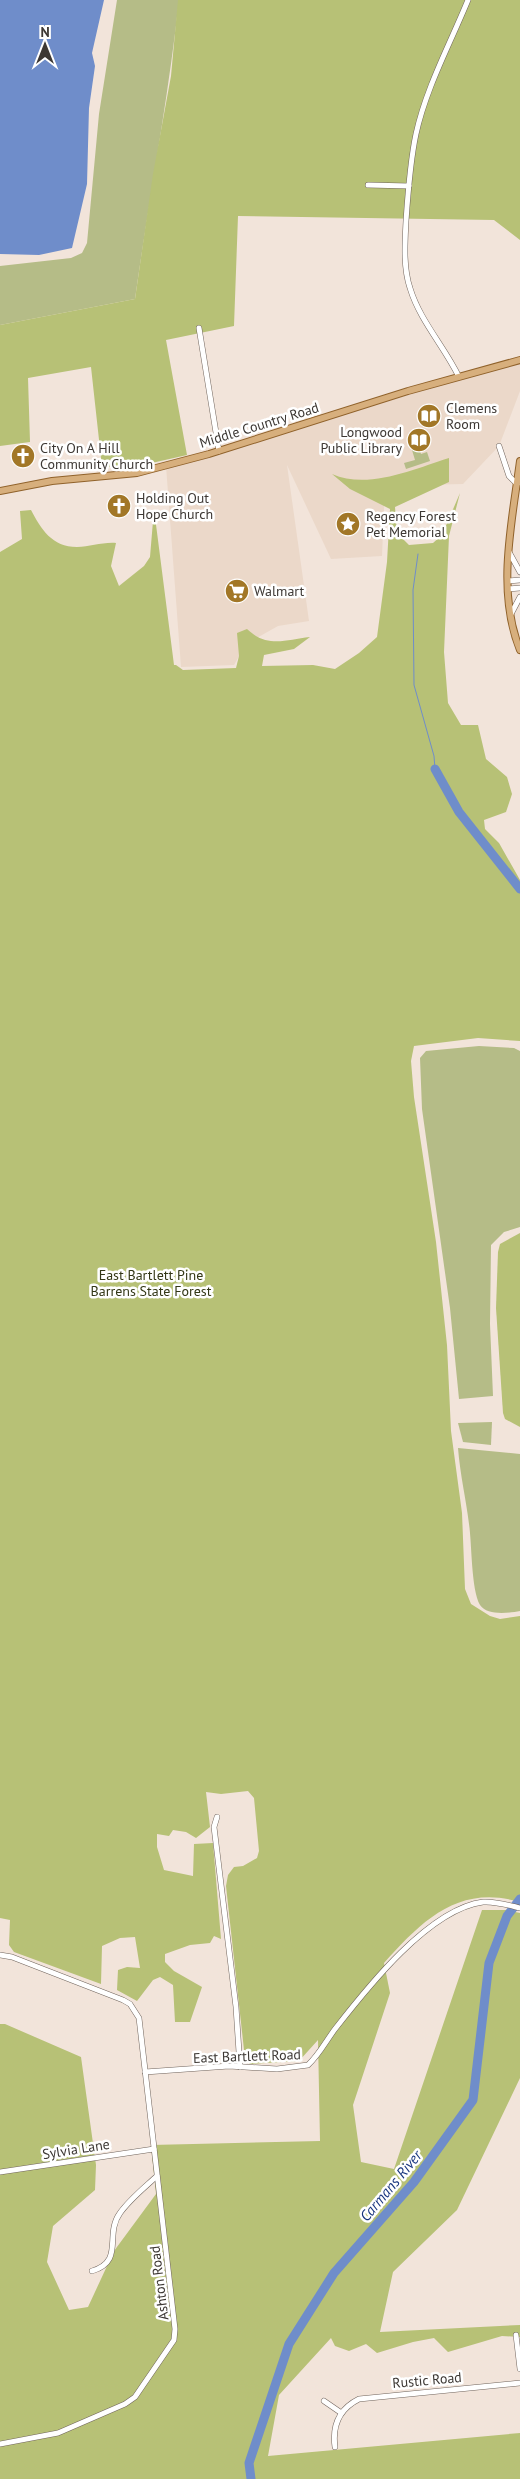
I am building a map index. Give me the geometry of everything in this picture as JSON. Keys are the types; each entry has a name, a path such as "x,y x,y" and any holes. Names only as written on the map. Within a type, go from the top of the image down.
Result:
{"main road":[{"name":"Middle Country Road","path":"0,491 52,481 137,473 219,451 458,377 520,360"},
{"path":"520,461 508,581 510,616 520,650"}],"street":[{"path":"458,377 446,350 418,312 406,274 405,246 408,186 416,133 424,106 468,0"},
{"path":"368,185 408,186"},
{"path":"199,328 219,451"},
{"path":"499,446 509,476 517,484"},
{"path":"510,552 520,572"},
{"path":"508,581 520,580"},
{"path":"508,588 520,588"},
{"path":"510,616 520,597"},
{"path":"217,1817 214,1827 236,2007 240,2067"},
{"name":"East Bartlett Road","path":"145,2072 240,2067 277,2069 308,2066 375,1978 411,1943 464,1906 489,1902 519,1908"},
{"path":"0,1955 12,1957 47,1970 130,2004 140,2018 145,2072"},
{"name":"Ashton Road","path":"0,2444 58,2433 125,2404 135,2397 174,2340 174,2309 156,2176 145,2072"},
{"name":"Sylvia Lane","path":"0,2172 154,2149"},
{"path":"92,2271 104,2268 110,2261 114,2225 120,2213 156,2176"},
{"path":"516,2335 520,2369"},
{"name":"Rustic Road","path":"340,2412 353,2402 366,2397 520,2383"},
{"path":"324,2401 340,2412 334,2432 335,2447"}],"shaded area":[{"path":"520,362 520,391 499,446 463,484 385,486 382,556 331,559 287,465 309,621 278,626 246,644 234,665 181,667 166,466"}],"green space":[{"path":"117,0 179,0 135,299 0,325 0,266 71,258 82,253 87,243 99,114"},
{"path":"178,0 520,0 520,240 494,220 238,216 234,326 166,340 187,455 143,465 102,467 91,367 28,378 30,442 0,446 0,325 135,299 153,174 171,76"},
{"path":"419,448 421,454 427,452 430,461 406,469 404,463 415,460 412,450"},
{"name":"East Bartlett Pine Barrens State Forest","path":"449,458 449,482 395,507 397,533 409,545 433,543 442,535 460,493 449,536 444,652 448,703 461,725 478,725 486,759 507,777 512,794 506,812 484,820 485,829 499,843 520,880 520,1041 478,1038 414,1046 411,1061 414,1097 436,1242 447,1345 451,1431 462,1513 465,1589 471,1604 490,1616 500,1619 520,1616 520,1902 498,1898 478,1898 460,1902 427,1920 384,1963 390,1993 353,2105 361,2162 394,2169 482,1910 506,1910 520,1913 520,2078 457,2210 393,2272 380,2332 520,2325 520,2337 502,2336 448,2352 434,2338 377,2353 366,2344 349,2351 335,2346 331,2338 279,2395 268,2456 520,2433 520,2479 0,2479 0,2024 5,2024 81,2057 96,2165 95,2190 53,2226 47,2262 69,2310 88,2307 114,2251 156,2194 151,2145 320,2141 318,2040 299,2061 250,2064 245,2059 226,1886 228,1875 234,1867 243,1866 257,1858 259,1851 254,1798 248,1791 221,1794 206,1792 210,1827 196,1838 186,1832 173,1830 169,1836 157,1834 157,1847 164,1870 193,1876 194,1844 213,1843 221,1939 214,1936 210,1943 190,1945 165,1954 165,1962 174,1971 202,1987 190,2022 175,2022 173,1985 160,1977 153,1980 137,2001 117,1990 118,1970 127,1967 140,1968 135,1937 120,1938 102,1946 101,1984 14,1952 9,1945 10,1920 0,1918 0,552 22,539 20,511 31,510 48,536 61,544 77,547 116,543 111,566 119,586 144,566 150,557 154,509 174,665 183,670 236,668 239,656 237,633 247,629 254,635 269,641 310,637 294,649 264,655 262,666 313,665 335,669 359,653 377,637 387,562 390,509 350,489 332,474 361,480 376,479 406,472"},
{"path":"479,1046 514,1048 520,1051 520,1227 504,1232 491,1245 490,1324 493,1396 459,1399 450,1308 422,1109 420,1058 426,1051"},
{"path":"520,1233 520,1427 505,1419 503,1413 496,1308 500,1244"},
{"path":"492,1422 491,1445 463,1442 458,1423"},
{"path":"458,1448 520,1454 520,1611 498,1613 488,1611 480,1605 477,1598"}],"water":[{"path":"0,0 104,0 92,53 95,66 89,108 87,184 72,248 39,255 0,254"}],"waterway":[{"path":"418,554 413,590 414,685 434,756 435,769"},
{"name":"Carmans River","path":"435,769 459,812 520,889"},
{"name":"Carmans River","path":"251,2479 249,2463 289,2344 334,2273 414,2182 473,2100 489,1963 507,1916 520,1899"}],"place":[{"name":"Clemens Room","path":"429,416"},
{"name":"Longwood Public Library","path":"419,440"},
{"name":"City On A Hill Community Church","path":"23,456"},
{"name":"Holding Out Hope Church","path":"119,506"},
{"name":"Regency Forest Pet Memorial","path":"348,524"},
{"name":"Walmart","path":"237,591"}]}
